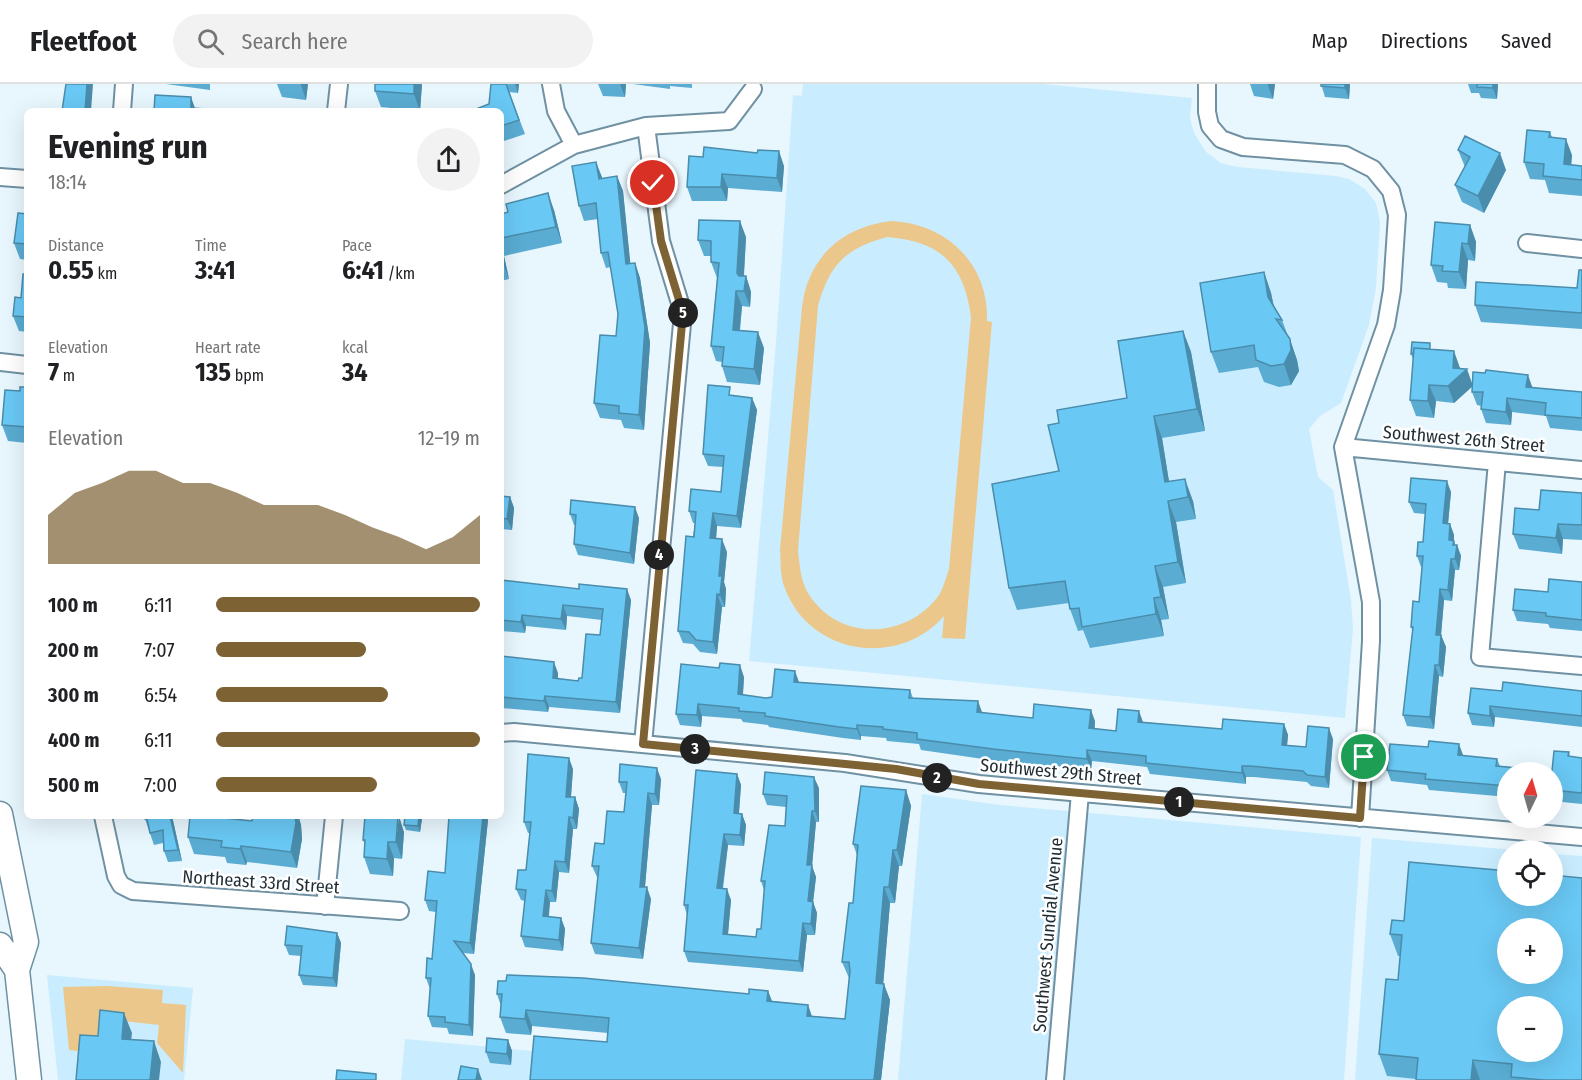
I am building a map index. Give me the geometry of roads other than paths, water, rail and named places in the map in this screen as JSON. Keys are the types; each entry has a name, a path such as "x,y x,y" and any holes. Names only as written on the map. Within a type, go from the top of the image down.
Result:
{"highway":[{"path":"0,814 26,942 17,970 28,1080"},
{"path":"0,945 17,970"}],"street":[{"path":"122,108 124,84"},
{"path":"336,108 339,84"},
{"path":"551,84 556,111 574,145"},
{"path":"504,183 574,145 646,126 729,121 753,89"},
{"path":"1207,90 1210,126 1221,139 1243,147 1345,155 1373,169 1391,191 1396,215 1392,290 1386,325 1343,447 1371,602 1371,641 1360,818"},
{"path":"643,744 683,313 661,241 646,126"},
{"path":"0,177 24,179"},
{"path":"1527,243 1582,249"},
{"path":"0,362 24,365"},
{"name":"Southwest 26th Street","path":"1343,447 1582,470"},
{"path":"1497,462 1480,657 1582,666"},
{"name":"Southwest 29th Street","path":"504,733 845,763 979,784 1582,837"},
{"name":"Southwest Sundial Avenue","path":"1055,1080 1080,793"},
{"name":"Northeast 33rd Street","path":"104,819 116,876 121,885 133,891 400,910"},
{"path":"324,906 334,819"}]}
